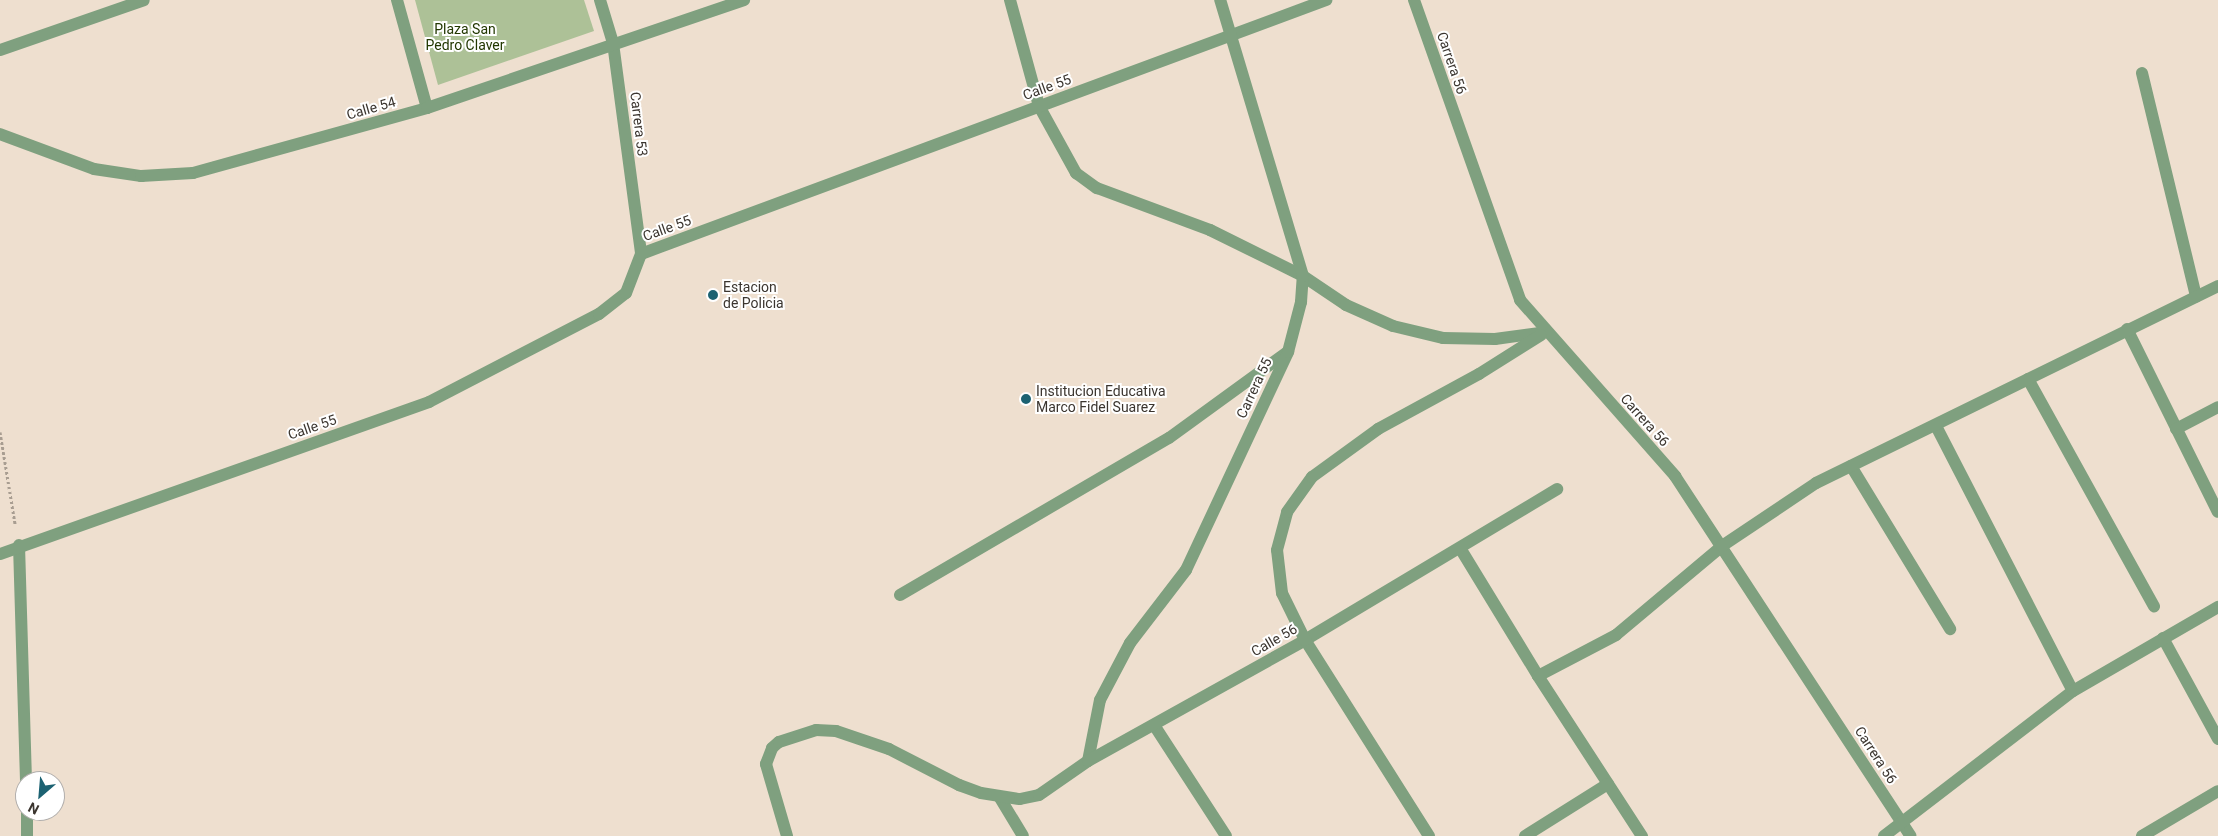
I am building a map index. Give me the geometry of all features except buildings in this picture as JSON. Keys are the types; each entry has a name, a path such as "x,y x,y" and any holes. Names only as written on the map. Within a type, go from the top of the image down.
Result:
{"street":[{"path":"0,50 144,0"},
{"path":"397,0 427,108"},
{"name":"Carrera 53","path":"600,0 613,43 641,254"},
{"name":"Calle 54","path":"0,134 94,170 141,176 184,174 427,108 613,43 744,0"},
{"path":"1010,0 1039,106 1076,173 1097,188 1210,230 1303,276 1346,305 1393,326 1443,338 1495,339 1546,332"},
{"name":"Carrera 55","path":"1088,761 1100,700 1130,643 1186,570 1288,352 1301,302 1303,276 1220,0"},
{"name":"Calle 55","path":"0,554 19,545 429,402 599,314 626,293 641,254 1326,0"},
{"name":"Carrera 56","path":"1414,0 1503,259 1520,300 1546,332 1675,476 1911,836"},
{"path":"2142,73 2196,297"},
{"path":"1538,676 1616,635 1722,546 1816,483 1936,426 2127,329 2218,286"},
{"path":"2127,329 2218,511"},
{"path":"1429,836 1305,640 1282,593 1277,550 1287,512 1312,477 1378,429 1479,374 1546,332"},
{"path":"900,595 1169,438 1288,352"},
{"path":"2028,379 2154,606"},
{"path":"2176,429 2218,407"},
{"path":"1936,426 2073,691"},
{"path":"1850,466 1950,629"},
{"name":"Calle 56","path":"787,836 766,764 772,748 779,742 816,730 854,736 889,749 959,786 1000,798 1020,799 1039,795 1088,761 1305,640 1557,489"},
{"path":"19,545 26,771"},
{"path":"1460,548 1538,676 1642,836"},
{"path":"1884,836 1901,821 2073,691 2218,608"},
{"path":"2163,638 2218,739"},
{"path":"1154,725 1226,836"},
{"path":"1525,836 1608,784"},
{"path":"2142,836 2218,791"},
{"path":"1000,798 1023,836"},
{"path":"26,821 27,836"}],"path":[{"path":"0,432 19,545"}],"green space":[{"name":"Plaza San Pedro Claver","path":"415,0 584,0 594,31 438,85"}],"place":[{"name":"Estacion de Policia","path":"713,295"},
{"name":"Institucion Educativa Marco Fidel Suarez","path":"1026,399"}]}
